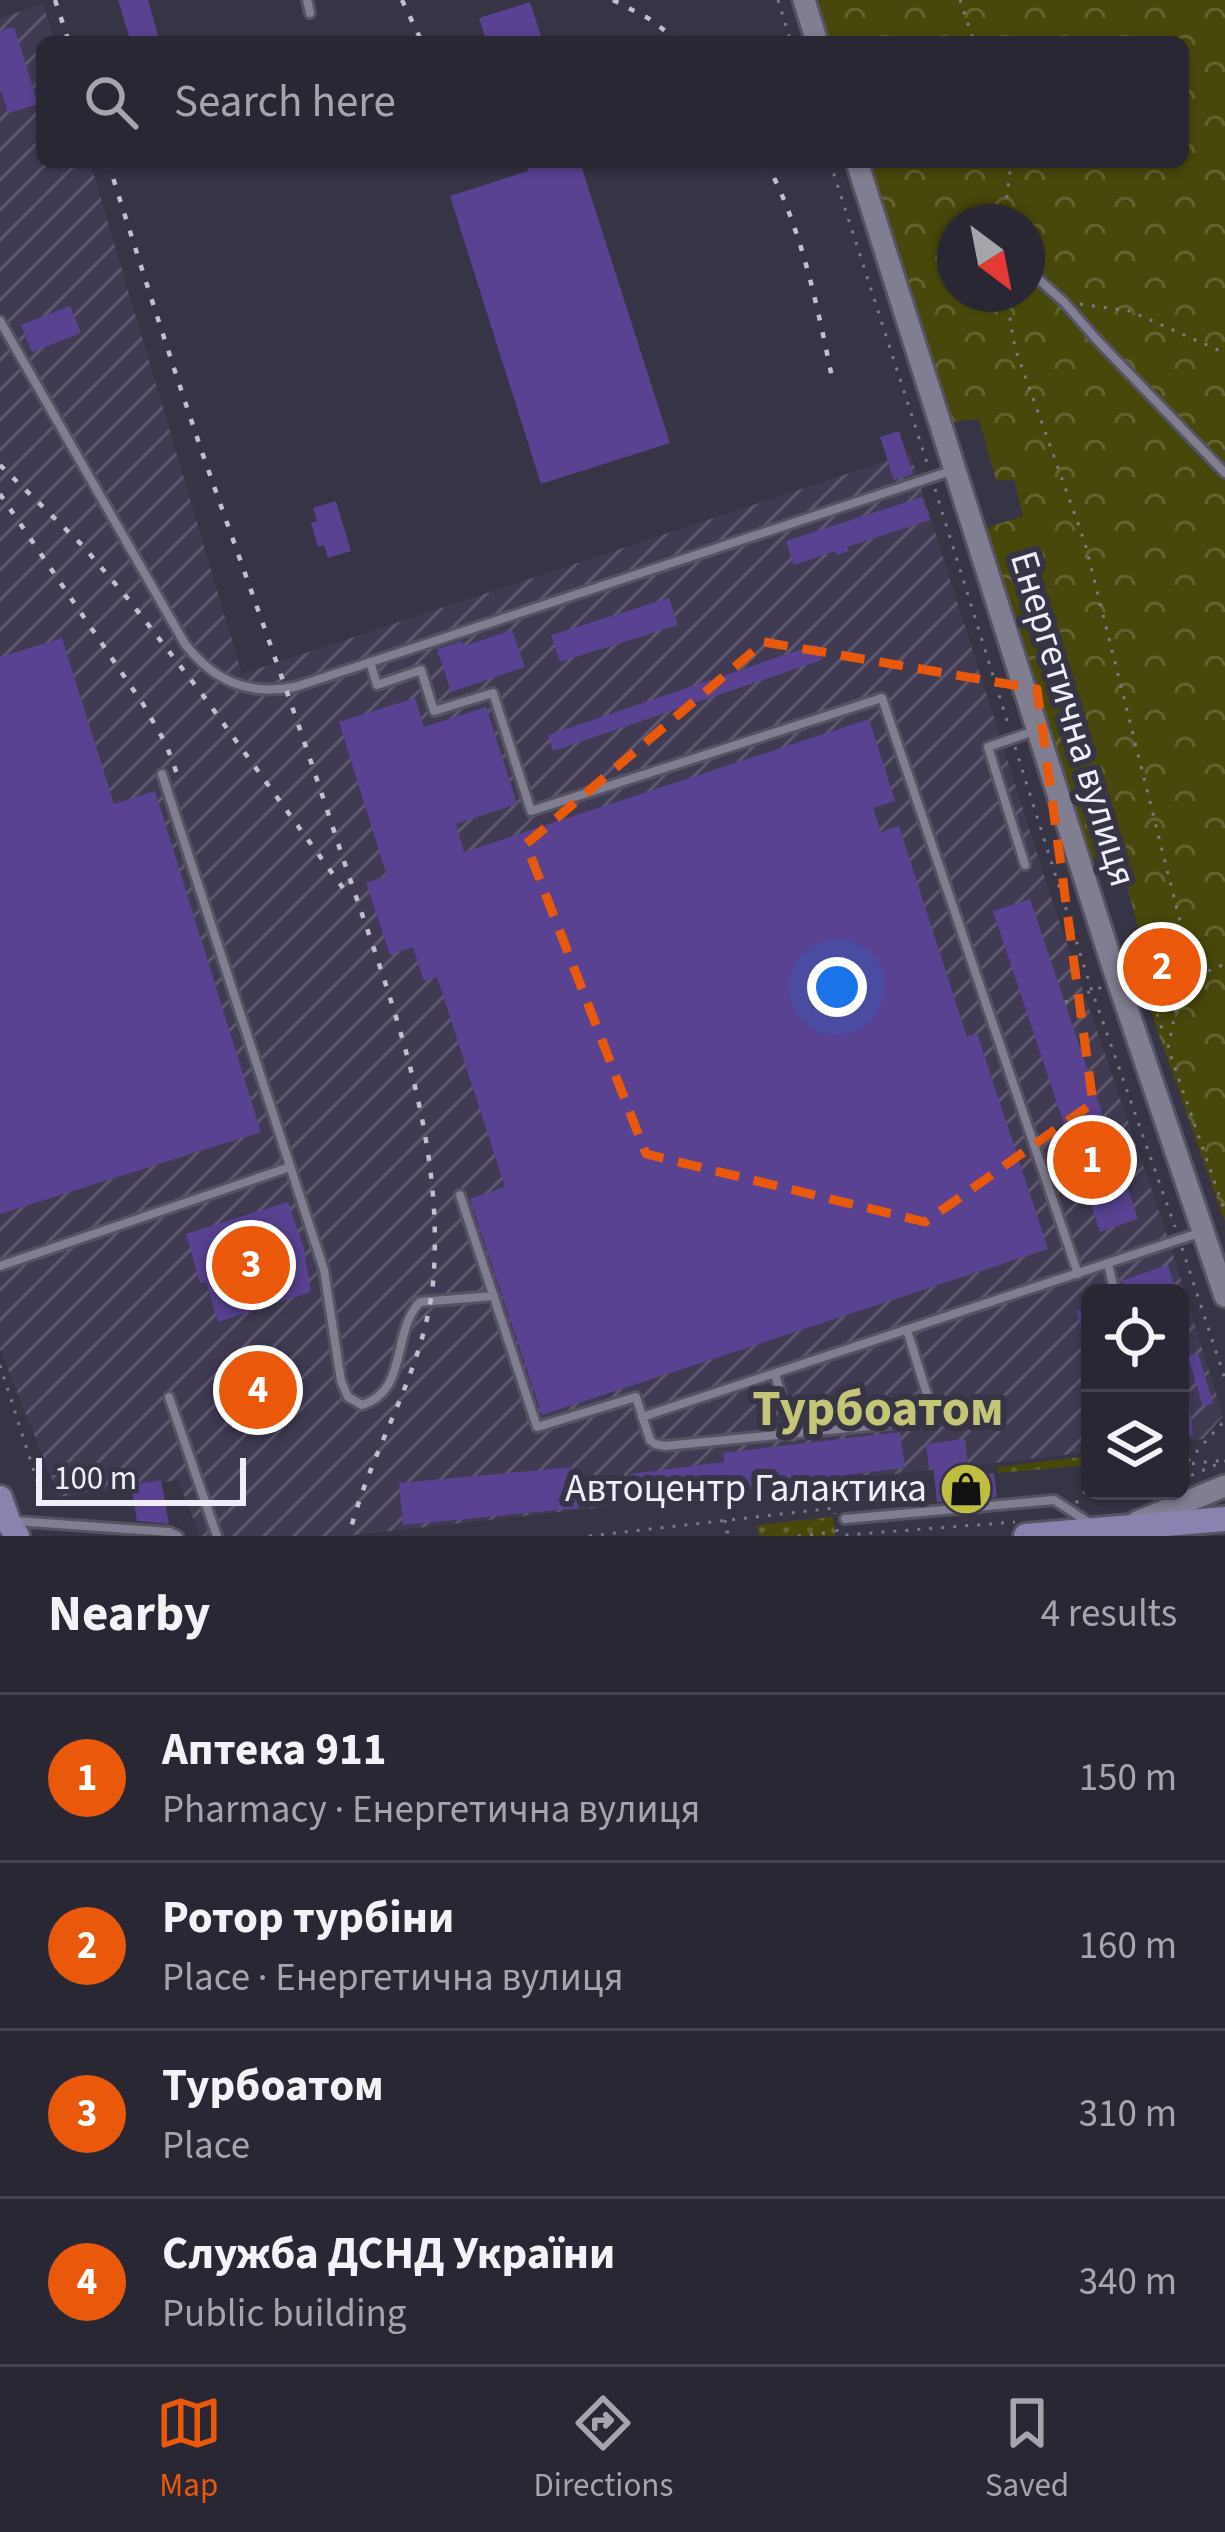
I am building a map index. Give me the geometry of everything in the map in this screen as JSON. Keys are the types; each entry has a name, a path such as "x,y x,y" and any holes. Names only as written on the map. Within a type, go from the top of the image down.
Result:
{"main road":[{"path":"1026,1536 1068,1521 1111,1528 1225,1519"}],"street":[{"path":"804,0 816,36"},
{"name":"Енергетична вулиця","path":"859,168 1225,1296"},
{"path":"1111,1528 1225,1486"}],"lane":[{"path":"307,0 310,13"},
{"path":"1045,285 1225,473"},
{"path":"0,321 178,634 208,670 235,684 268,691 295,687 956,470"},
{"path":"370,662 377,685 421,670 434,711 493,693 531,811 883,698 1078,1274"},
{"path":"1025,865 988,747 1038,730"},
{"path":"162,774 324,1270 344,1389 354,1402 368,1403 382,1394 416,1305 494,1296"},
{"path":"0,1266 290,1167"},
{"path":"460,1196 537,1427 636,1397 650,1440 659,1446 903,1423 923,1415 929,1396 907,1330"},
{"path":"642,1418 1204,1231"},
{"path":"1108,1264 1113,1284"},
{"path":"775,1374 793,1435"},
{"path":"169,1397 217,1536"},
{"path":"845,1519 1054,1499 1068,1521"},
{"path":"8,1523 178,1536"}],"path":[{"path":"778,0 789,36"},
{"path":"960,0 972,36"},
{"path":"832,168 1092,991 1225,1378"},
{"path":"1006,204 1009,168"},
{"path":"1064,302 1130,311 1225,353"},
{"path":"1009,312 1016,348 1084,543 1194,977"},
{"path":"1162,947 1120,961 1122,980 1132,997 1225,964"},
{"path":"1137,955 1163,1032"},
{"path":"1194,977 1179,994 1168,1048 1225,1212"},
{"path":"1065,1002 1122,980"},
{"path":"0,1366 51,1524"},
{"path":"1189,1458 1225,1420"},
{"path":"1189,1466 1225,1460"},
{"path":"1189,1476 1225,1460"},
{"path":"725,1519 726,1534 736,1531"},
{"path":"798,1536 837,1532"}],"highlighted area":[{"path":"764,642 1037,689 1093,1103 925,1222 646,1154 526,844"}],"shaded area":[{"name":"Турбоатом","path":"43,4 53,36 36,36 36,168 92,168 242,674 910,453 1050,894 1182,1284 1081,1284 1081,1453 347,1536 200,1536 178,1480 59,1497 0,1349 0,18"},
{"name":"Турбоатом","path":"1189,1306 1223,1416 1203,1439 1189,1441"}],"green space":[{"path":"818,0 1225,0 1225,1222 1145,995 1178,985 1163,942 1143,945 1124,876 1091,856 986,528 1023,516 1014,480 996,480 979,419 953,422 871,168 1189,168 1189,36 829,36"},
{"path":"1164,950 1174,978 1150,986 1141,958"},
{"path":"1081,1457 1081,1466 998,1473 998,1467"},
{"path":"833,1517 835,1536 759,1536 757,1525"}],"building":[{"path":"118,0 148,0 158,36 129,36"},
{"path":"530,2 541,36 485,36 479,18"},
{"path":"14,27 36,98 36,105 8,113 0,87 0,31"},
{"path":"582,168 670,443 541,484 450,196 528,171"},
{"path":"70,306 81,333 32,352 21,325"},
{"path":"899,431 913,474 894,480 880,437"},
{"path":"922,497 930,520 847,547 849,551 837,555 835,551 794,565 786,541"},
{"path":"336,501 351,551 328,558 324,545 318,547 311,523 317,521 313,508"},
{"path":"669,598 678,625 560,662 551,635"},
{"path":"512,630 525,667 451,692 437,649 462,641 464,646"},
{"path":"62,638 114,804 155,791 261,1132 0,1214 0,657"},
{"path":"817,644 822,660 553,751 548,735"},
{"path":"415,698 424,727 486,707 517,804 456,824 464,852 869,719 895,801 873,808 881,832 899,826 967,1037 977,1033 1048,1249 542,1415 470,1199 505,1187 437,977 424,981 413,947 390,955 366,883 387,876 339,722"},
{"path":"1030,899 1138,1219 1100,1232 993,911"},
{"path":"288,1202 304,1248 311,1292 218,1322 186,1234"},
{"path":"1168,1265 1174,1284 1122,1284"},
{"path":"1198,1353 1213,1403 1203,1407 1189,1359"},
{"path":"291,1367 298,1392 286,1396 288,1402 238,1416 236,1409 224,1412 217,1388"},
{"path":"900,1432 905,1468 746,1487 747,1495 728,1498 728,1493 633,1504 630,1474 724,1462 723,1453"},
{"path":"965,1439 969,1476 994,1473 997,1497 937,1502 926,1444"},
{"path":"574,1467 579,1508 403,1525 399,1483"},
{"path":"161,1480 169,1524 137,1521 131,1485"}],"railway":[{"path":"55,0 67,36"},
{"path":"402,0 419,36"},
{"path":"613,0 672,36"},
{"path":"110,168 388,992 429,1157 434,1213 430,1305 411,1372 349,1536"},
{"path":"769,168 799,242 833,382"},
{"path":"0,465 83,546 129,600 343,888"},
{"path":"0,494 143,704 166,744 180,782"}],"place":[{"name":"Ротор турбіни","path":"1162,967"},
{"name":"Аптека 911","path":"1092,1160"},
{"name":"Турбоатом","path":"251,1265"},
{"name":"Служба ДСНД України","path":"258,1390"},
{"name":"Автоцентр Галактика","path":"966,1489"}],"district":[{"name":"Турбоатом","path":"878,1409"}]}
